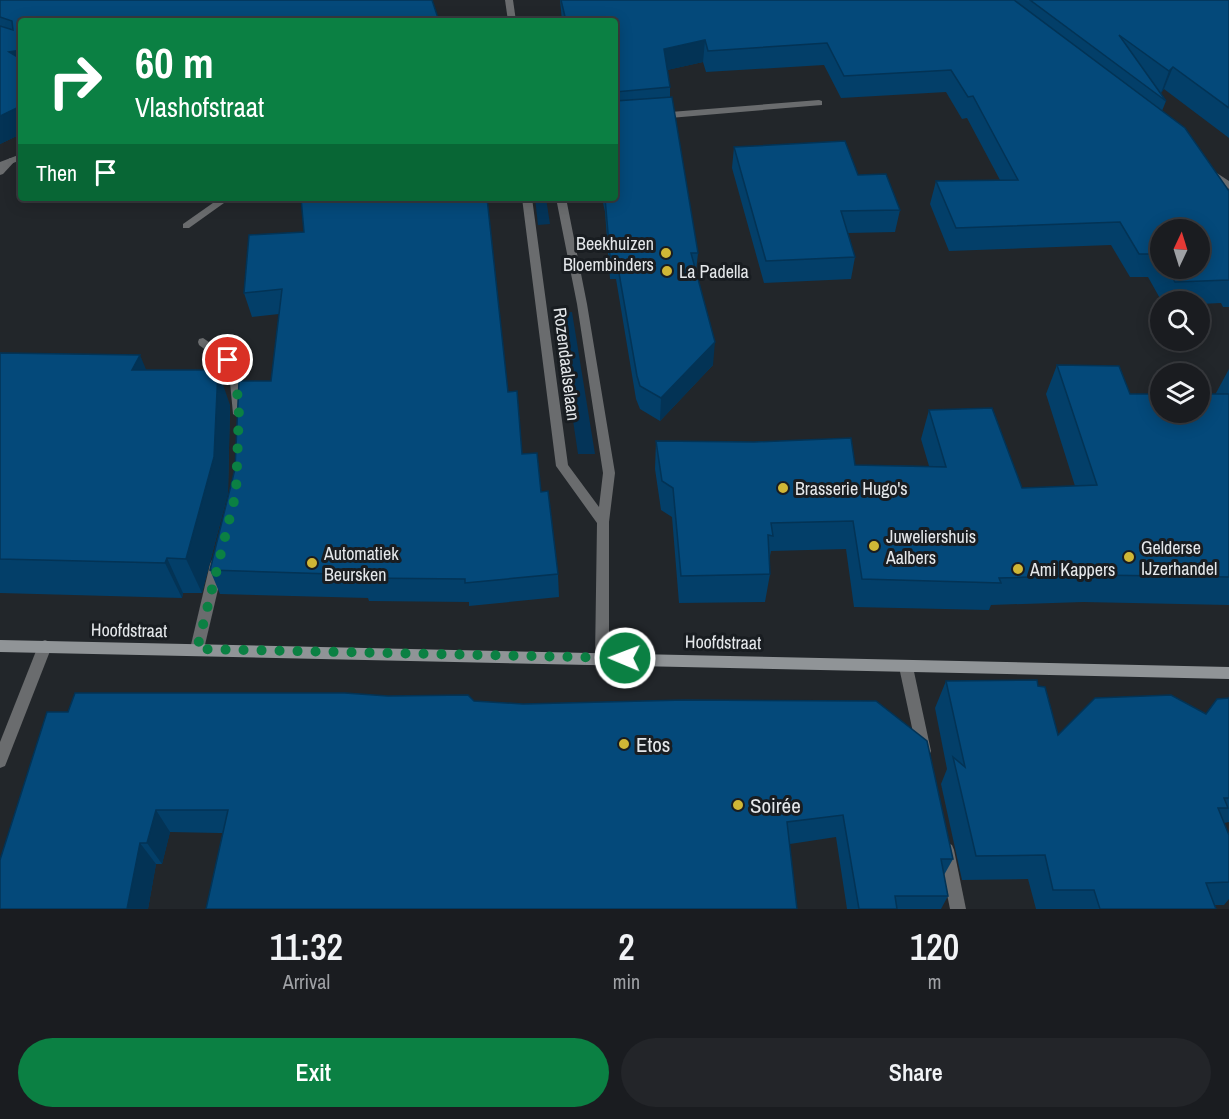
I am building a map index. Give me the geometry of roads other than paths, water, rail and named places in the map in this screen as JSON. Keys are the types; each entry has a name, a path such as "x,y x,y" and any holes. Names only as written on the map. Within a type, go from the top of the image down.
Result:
{"main road":[{"name":"Hoofdstraat","path":"0,646 1229,673"}],"street":[{"path":"512,18 509,0 515,0"},
{"path":"649,116 819,103"},
{"path":"0,165 18,158"},
{"path":"0,172 10,161"},
{"path":"1201,164 1229,186"},
{"path":"186,226 222,201"},
{"name":"Rozendaalselaan","path":"527,201 562,466 603,522"},
{"name":"Rozendaalselaan","path":"562,201 582,304 609,472 603,522 603,658"},
{"path":"203,342 228,360 236,382 238,430"},
{"path":"197,649 221,548"},
{"path":"0,761 45,646"},
{"path":"906,667 928,771"},
{"path":"943,840 958,909"}],"place":[{"name":"Beekhuizen Bloembinders","path":"666,253"},
{"name":"La Padella","path":"667,271"},
{"name":"Brasserie Hugo's","path":"783,488"},
{"name":"Juweliershuis Aalbers","path":"874,546"},
{"name":"Gelderse IJzerhandel","path":"1129,557"},
{"name":"Automatiek Beursken","path":"312,563"},
{"name":"Ami Kappers","path":"1018,569"},
{"name":"Etos","path":"624,744"},
{"name":"Soirée","path":"738,805"}]}
